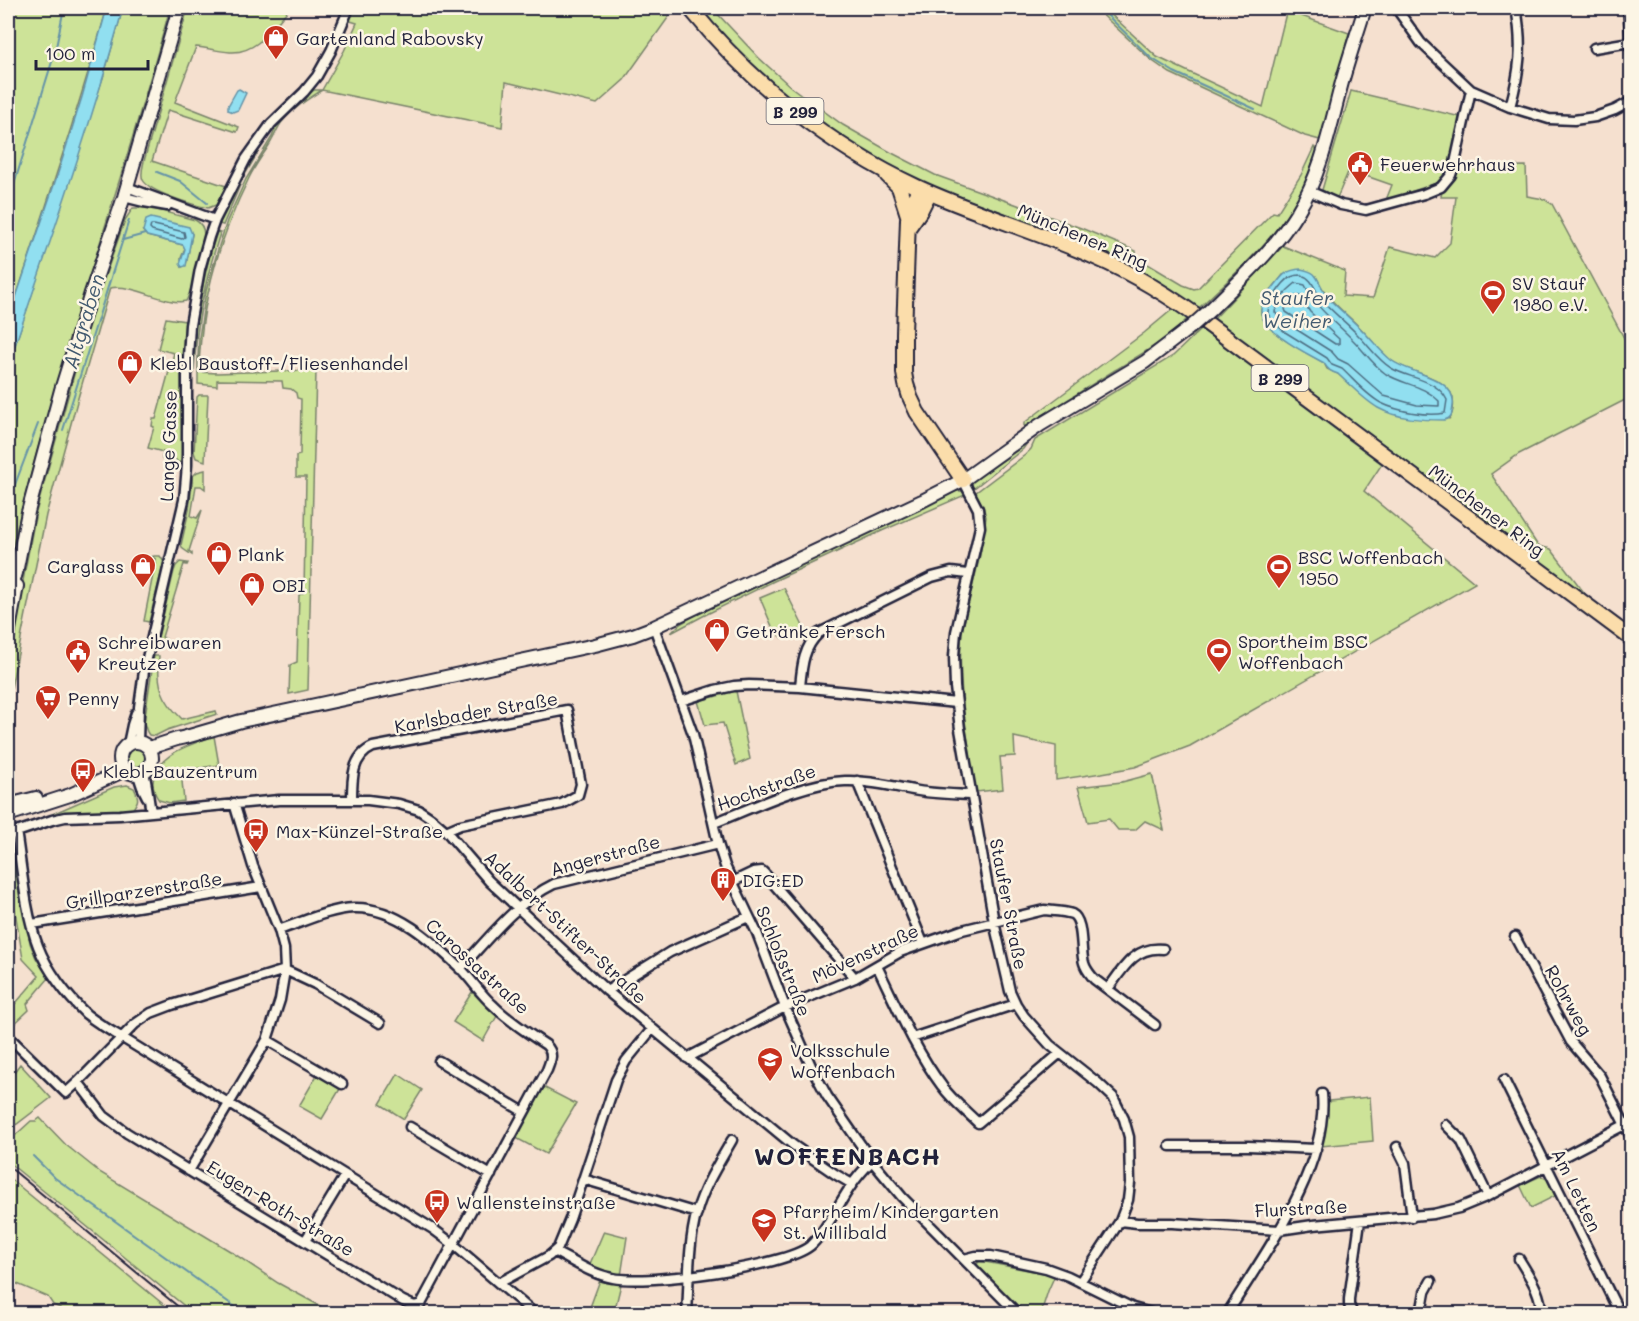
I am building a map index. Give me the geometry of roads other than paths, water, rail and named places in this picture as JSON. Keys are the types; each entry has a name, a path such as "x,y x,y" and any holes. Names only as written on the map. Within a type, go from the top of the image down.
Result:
{"main road":[{"name":"Münchener Ring","path":"690,8 730,53 765,86 814,125 877,166 924,190 1097,257 1168,296 1632,639"},
{"path":"877,166 898,187 908,221 904,301 904,377 917,412 963,480"},
{"path":"908,221 924,190"}],"street":[{"path":"8,596 16,573 28,512 51,422 125,192 179,8"},
{"name":"Lange Gasse","path":"142,748 132,723 139,707 144,671 184,500 190,325 208,237 242,165 271,124 317,76 332,51 349,8"},
{"path":"142,748 151,765 141,774 130,774 122,767 121,751 142,748 279,712 633,635 963,480 1040,425 1145,362 1192,326 1255,265 1297,213 1309,190 1365,8"},
{"path":"1396,8 1421,43 1471,90 1510,107 1549,119 1574,120 1595,117 1632,101"},
{"path":"1510,107 1521,51 1516,8"},
{"path":"1628,8 1632,54"},
{"path":"1594,48 1630,42"},
{"path":"1309,190 1341,205 1366,210 1441,187 1451,175 1455,163 1471,90"},
{"path":"125,192 153,204 180,207 215,220"},
{"name":"Staufer Straße","path":"963,480 976,504 980,532 955,639 956,704 994,922 1010,990 1024,1016 1059,1054 1113,1097 1124,1119 1130,1144 1128,1200 1120,1221 1080,1282"},
{"path":"800,687 806,650 811,640 819,633 932,577 951,572 969,574"},
{"path":"8,635 16,594 16,573"},
{"name":"Schloßstraße","path":"654,627 693,734 718,844 732,882 765,954 784,1007 812,1068 827,1096 872,1161 902,1197 1018,1314"},
{"path":"681,701 734,686 769,685 956,704"},
{"name":"Karlsbader Straße","path":"352,799 356,764 365,751 373,747 567,710 581,784 578,795 562,804 460,825 446,831"},
{"path":"10,804 72,786 122,767"},
{"path":"8,815 70,795 122,767"},
{"path":"141,774 148,787 147,797 151,811"},
{"name":"Hochstraße","path":"714,823 813,786 844,780 873,782 927,792 972,795"},
{"path":"857,781 923,943"},
{"name":"Adalbert-Stifter-Straße","path":"12,833 65,817 110,816 292,799 352,799 388,802 410,807 425,814 446,831 489,881 607,991 793,1144 852,1184"},
{"path":"189,1171 267,1040 280,1000 285,970 284,949 279,930 261,887 234,803"},
{"path":"12,833 32,924 42,954 65,991 87,1014 414,1217 453,1244 536,1314"},
{"name":"Angerstraße","path":"460,969 517,907 543,889 563,881 718,844"},
{"path":"732,882 753,872 762,871 855,978"},
{"name":"Grillparzerstraße","path":"32,924 261,887"},
{"name":"Carossastraße","path":"279,930 343,909 371,909 386,913 400,920 429,942 460,969 497,1009 546,1045 551,1052 550,1064 453,1244"},
{"name":"Mövenstraße","path":"687,1058 784,1007 855,978 900,951 962,930 1044,910 1074,915 1078,920 1086,970 1108,989"},
{"path":"607,991 670,952 748,917"},
{"name":"Rohrweg","path":"1515,937 1568,1037 1600,1076 1628,1123 1632,1139"},
{"path":"1155,1025 1108,989 1122,970 1140,952 1147,949 1163,949"},
{"path":"877,966 912,1038 931,1071 943,1088 978,1123 1059,1054"},
{"path":"8,1036 66,1093 143,1018 161,1008 285,970 315,984 380,1023"},
{"path":"912,1038 1016,1004"},
{"path":"499,1283 555,1252 620,1071 652,1029"},
{"path":"267,1040 342,1084"},
{"path":"439,1061 524,1112"},
{"name":"Am Letten","path":"1504,1080 1620,1314"},
{"name":"Eugen-Roth-Straße","path":"78,1082 111,1122 414,1306 419,1306 424,1300 453,1244"},
{"path":"1227,1314 1279,1230 1303,1183 1316,1149 1323,1116 1323,1094"},
{"name":"Flurstraße","path":"1120,1221 1279,1230 1313,1224 1433,1214 1459,1208 1488,1196 1628,1123"},
{"path":"1446,1125 1461,1140 1488,1196"},
{"path":"410,1127 490,1175"},
{"path":"687,1314 697,1213 706,1188 732,1140"},
{"path":"1170,1146 1316,1149"},
{"path":"1397,1148 1405,1163 1412,1217"},
{"path":"555,1252 591,1271 626,1281 689,1276 767,1262 800,1252 810,1245 818,1237 852,1184 872,1161"},
{"path":"305,1241 345,1175"},
{"path":"583,1179 697,1213"},
{"path":"1353,1314 1349,1299 1360,1221"},
{"path":"964,1259 976,1256 999,1258 1046,1268 1080,1282 1132,1311 1155,1314"},
{"path":"1519,1259 1538,1292 1541,1305 1540,1314"},
{"path":"1421,1314 1425,1292 1431,1281"}],"water":[{"path":"107,8 123,8 83,143 8,366 8,321 58,173"},
{"path":"239,89 246,93 238,110 233,112 228,110 228,106"},
{"path":"151,218 189,227 192,234 186,266 182,267 180,264 185,249 183,245 147,236 143,231 146,220"},
{"name":"Staufer Weiher","path":"1301,269 1314,274 1328,298 1391,360 1440,382 1447,388 1452,396 1453,406 1450,417 1444,420 1410,418 1394,415 1378,408 1324,363 1276,334 1263,318 1262,305 1270,291 1284,275"}],"waterway":[{"path":"8,204 55,52 64,8"},
{"path":"1100,8 1151,58 1174,72 1255,109"},
{"path":"157,172 180,181 207,203"},
{"name":"Altgraben","path":"63,430 129,220"},
{"path":"123,240 145,234"},
{"name":"Altgraben","path":"8,503 38,424"},
{"path":"33,1156 55,1178 245,1314"}],"railway":[{"path":"8,1166 187,1314"}],"place":[{"name":"Gartenland Rabovsky","path":"276,61"},
{"name":"Feuerwehrhaus","path":"1360,187"},
{"name":"SV Stauf 1980 e.V.","path":"1493,316"},
{"name":"Klebl Baustoff-/Fliesenhandel","path":"130,386"},
{"name":"Plank","path":"219,577"},
{"name":"Carglass","path":"143,589"},
{"name":"BSC Woffenbach 1950","path":"1279,590"},
{"name":"OBI","path":"252,608"},
{"name":"Getränke Fersch","path":"717,654"},
{"name":"Sportheim BSC Woffenbach","path":"1219,674"},
{"name":"Schreibwaren Kreutzer","path":"78,675"},
{"name":"Penny","path":"48,721"},
{"name":"Klebl-Bauzentrum","path":"83,794"},
{"name":"Max-Künzel-Straße","path":"256,854"},
{"name":"DIG:ED","path":"723,903"},
{"name":"Volksschule Woffenbach","path":"770,1083"},
{"name":"Wallensteinstraße","path":"437,1225"},
{"name":"Pfarrheim/Kindergarten St. Willibald","path":"764,1244"}],"district":[{"name":"WOFFENBACH","path":"848,1155"}]}
